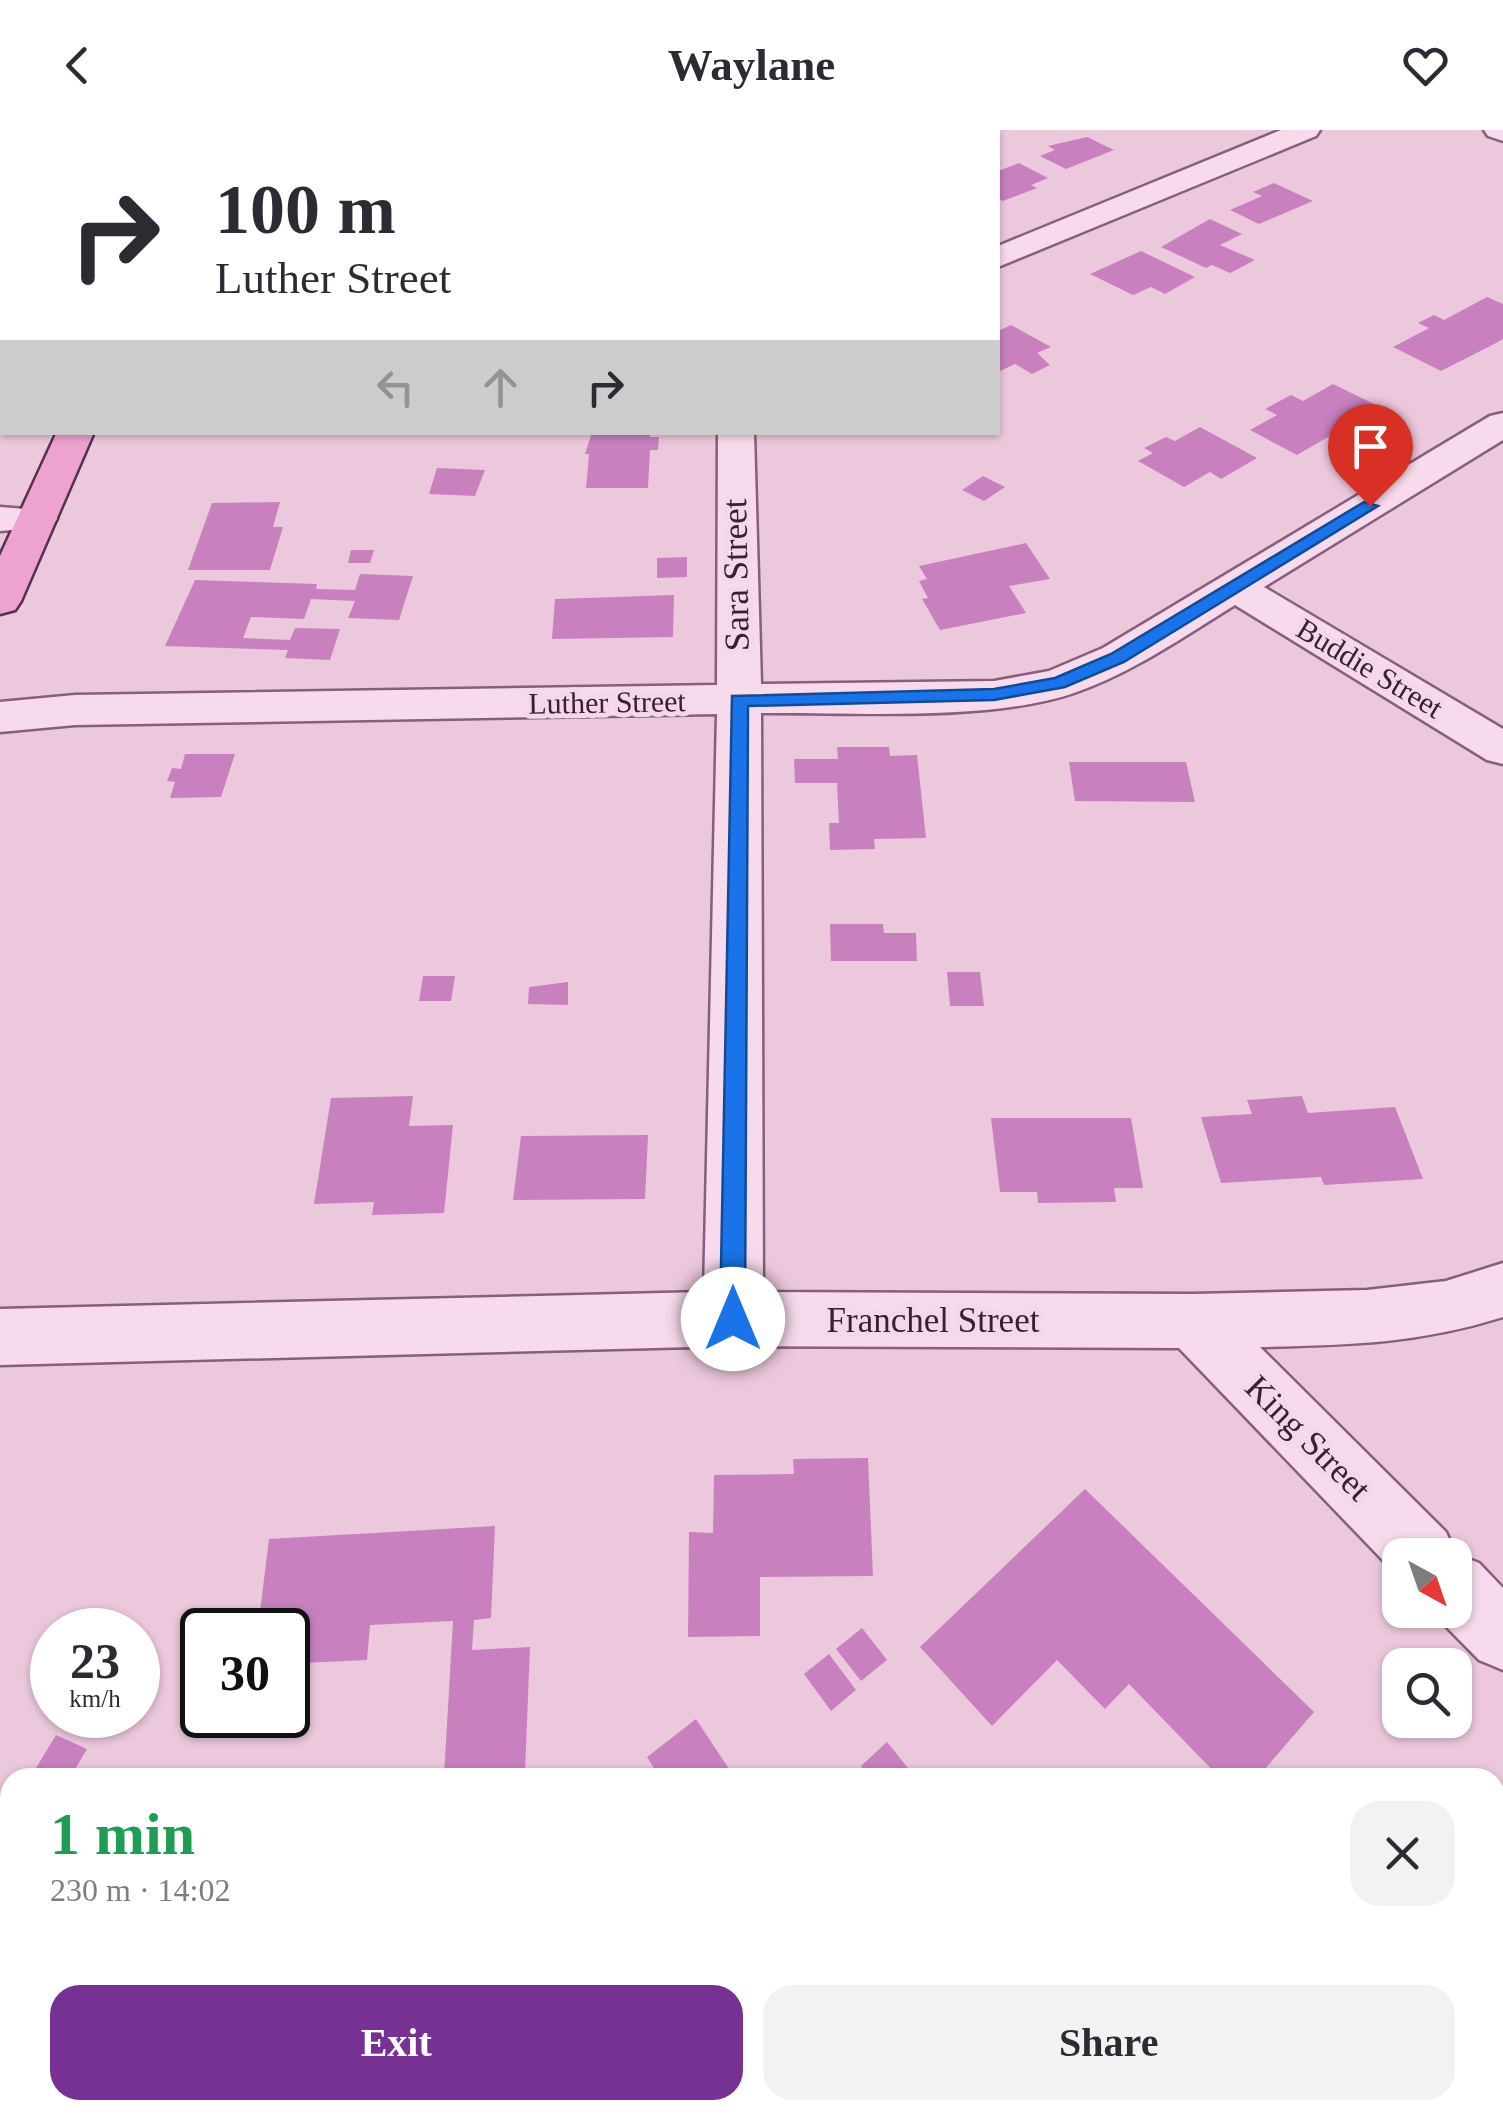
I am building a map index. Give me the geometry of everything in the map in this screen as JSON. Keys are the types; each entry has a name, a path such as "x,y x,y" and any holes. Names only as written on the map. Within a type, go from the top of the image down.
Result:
{"main road":[{"path":"0,602 19,519 74,435"}],"street":[{"path":"1000,255 1306,130"},
{"name":"Luther Street","path":"0,717 75,710 994,694 1058,683 1118,658 1503,424"},
{"name":"Sara Street","path":"733,1319 736,435"},
{"name":"Buddie Street","path":"1236,588 1503,749"},
{"name":"Franchel Street","path":"0,1337 733,1319 1193,1322 1367,1318 1446,1308 1503,1290"},
{"name":"King Street","path":"1193,1322 1406,1538"},
{"path":"1472,1604 1503,1636"}],"building":[{"path":"1087,137 1114,150 1066,169 1040,156 1055,150 1048,146"},
{"path":"1019,163 1048,178 1031,185 1037,188 1003,201 1000,170"},
{"path":"1274,183 1313,201 1259,224 1230,210 1262,196 1253,192"},
{"path":"1210,219 1242,234 1220,245 1255,260 1230,273 1212,265 1206,268 1161,247"},
{"path":"1141,251 1195,277 1165,294 1151,287 1133,295 1090,274"},
{"path":"1487,297 1503,304 1503,339 1496,343 1441,371 1393,347 1429,328 1418,323 1434,315 1444,320"},
{"path":"1011,325 1051,347 1037,353 1050,365 1032,374 1015,364 1000,371 1000,330"},
{"path":"1333,384 1380,407 1297,455 1250,430 1277,415 1265,409 1291,395 1303,401"},
{"path":"1200,427 1257,458 1221,479 1210,472 1184,487 1138,461 1153,453 1144,448 1166,437 1175,441"},
{"path":"591,435 659,437 658,450 650,450 648,488 586,488 589,454 585,454"},
{"path":"437,468 485,470 475,496 429,494"},
{"path":"983,476 1005,487 984,501 962,490"},
{"path":"280,502 273,527 283,527 270,570 188,570 212,503"},
{"path":"1026,543 1050,579 1009,586 1026,613 940,630 922,599 928,598 919,581 927,579 919,566"},
{"path":"351,550 374,550 370,563 348,563"},
{"path":"687,557 687,577 657,578 657,558"},
{"path":"360,574 413,576 399,620 348,618 355,601 311,599 304,619 251,617 243,638 290,640 295,628 340,629 330,660 285,658 288,650 165,646 195,580 317,584 316,589 355,590"},
{"path":"674,595 673,637 552,639 555,599"},
{"path":"837,747 889,747 890,756 917,755 926,838 874,839 875,849 830,850 829,823 839,823 837,783 795,783 794,759 838,759"},
{"path":"185,754 235,754 221,797 170,798 175,782 167,781 172,768 181,769"},
{"path":"1069,762 1186,762 1195,802 1075,801"},
{"path":"830,924 883,924 884,933 916,933 917,961 831,961"},
{"path":"947,972 980,972 984,1006 950,1006"},
{"path":"423,976 455,976 451,1001 419,1001"},
{"path":"568,982 568,1005 528,1004 529,987"},
{"path":"413,1096 409,1126 453,1125 444,1213 372,1215 374,1202 314,1204 331,1098"},
{"path":"1302,1096 1308,1113 1395,1107 1423,1179 1324,1185 1321,1177 1221,1183 1201,1117 1252,1114 1247,1100"},
{"path":"991,1118 1131,1118 1143,1188 1114,1188 1116,1202 1038,1203 1037,1192 1000,1192"},
{"path":"648,1135 645,1199 513,1200 521,1136"},
{"path":"868,1458 873,1576 760,1577 760,1636 688,1637 689,1532 713,1533 714,1475 794,1474 793,1459"},
{"path":"1085,1489 1314,1712 1266,1768 1210,1768 1129,1684 1105,1709 1057,1660 992,1726 920,1647"},
{"path":"495,1526 491,1618 474,1620 472,1650 530,1647 525,1768 444,1768 453,1621 370,1625 367,1660 310,1663 310,1608 260,1608 269,1539"},
{"path":"862,1628 887,1660 861,1681 836,1649"},
{"path":"829,1654 856,1690 831,1711 804,1674"},
{"path":"696,1719 728,1768 654,1768 647,1757"},
{"path":"54,1738 63,1738 87,1749 76,1768 36,1768"},
{"path":"887,1742 908,1768 862,1768"}],"route":[{"path":"733,1319 738,700 994,694 1058,683 1118,658 1370,506"}]}
